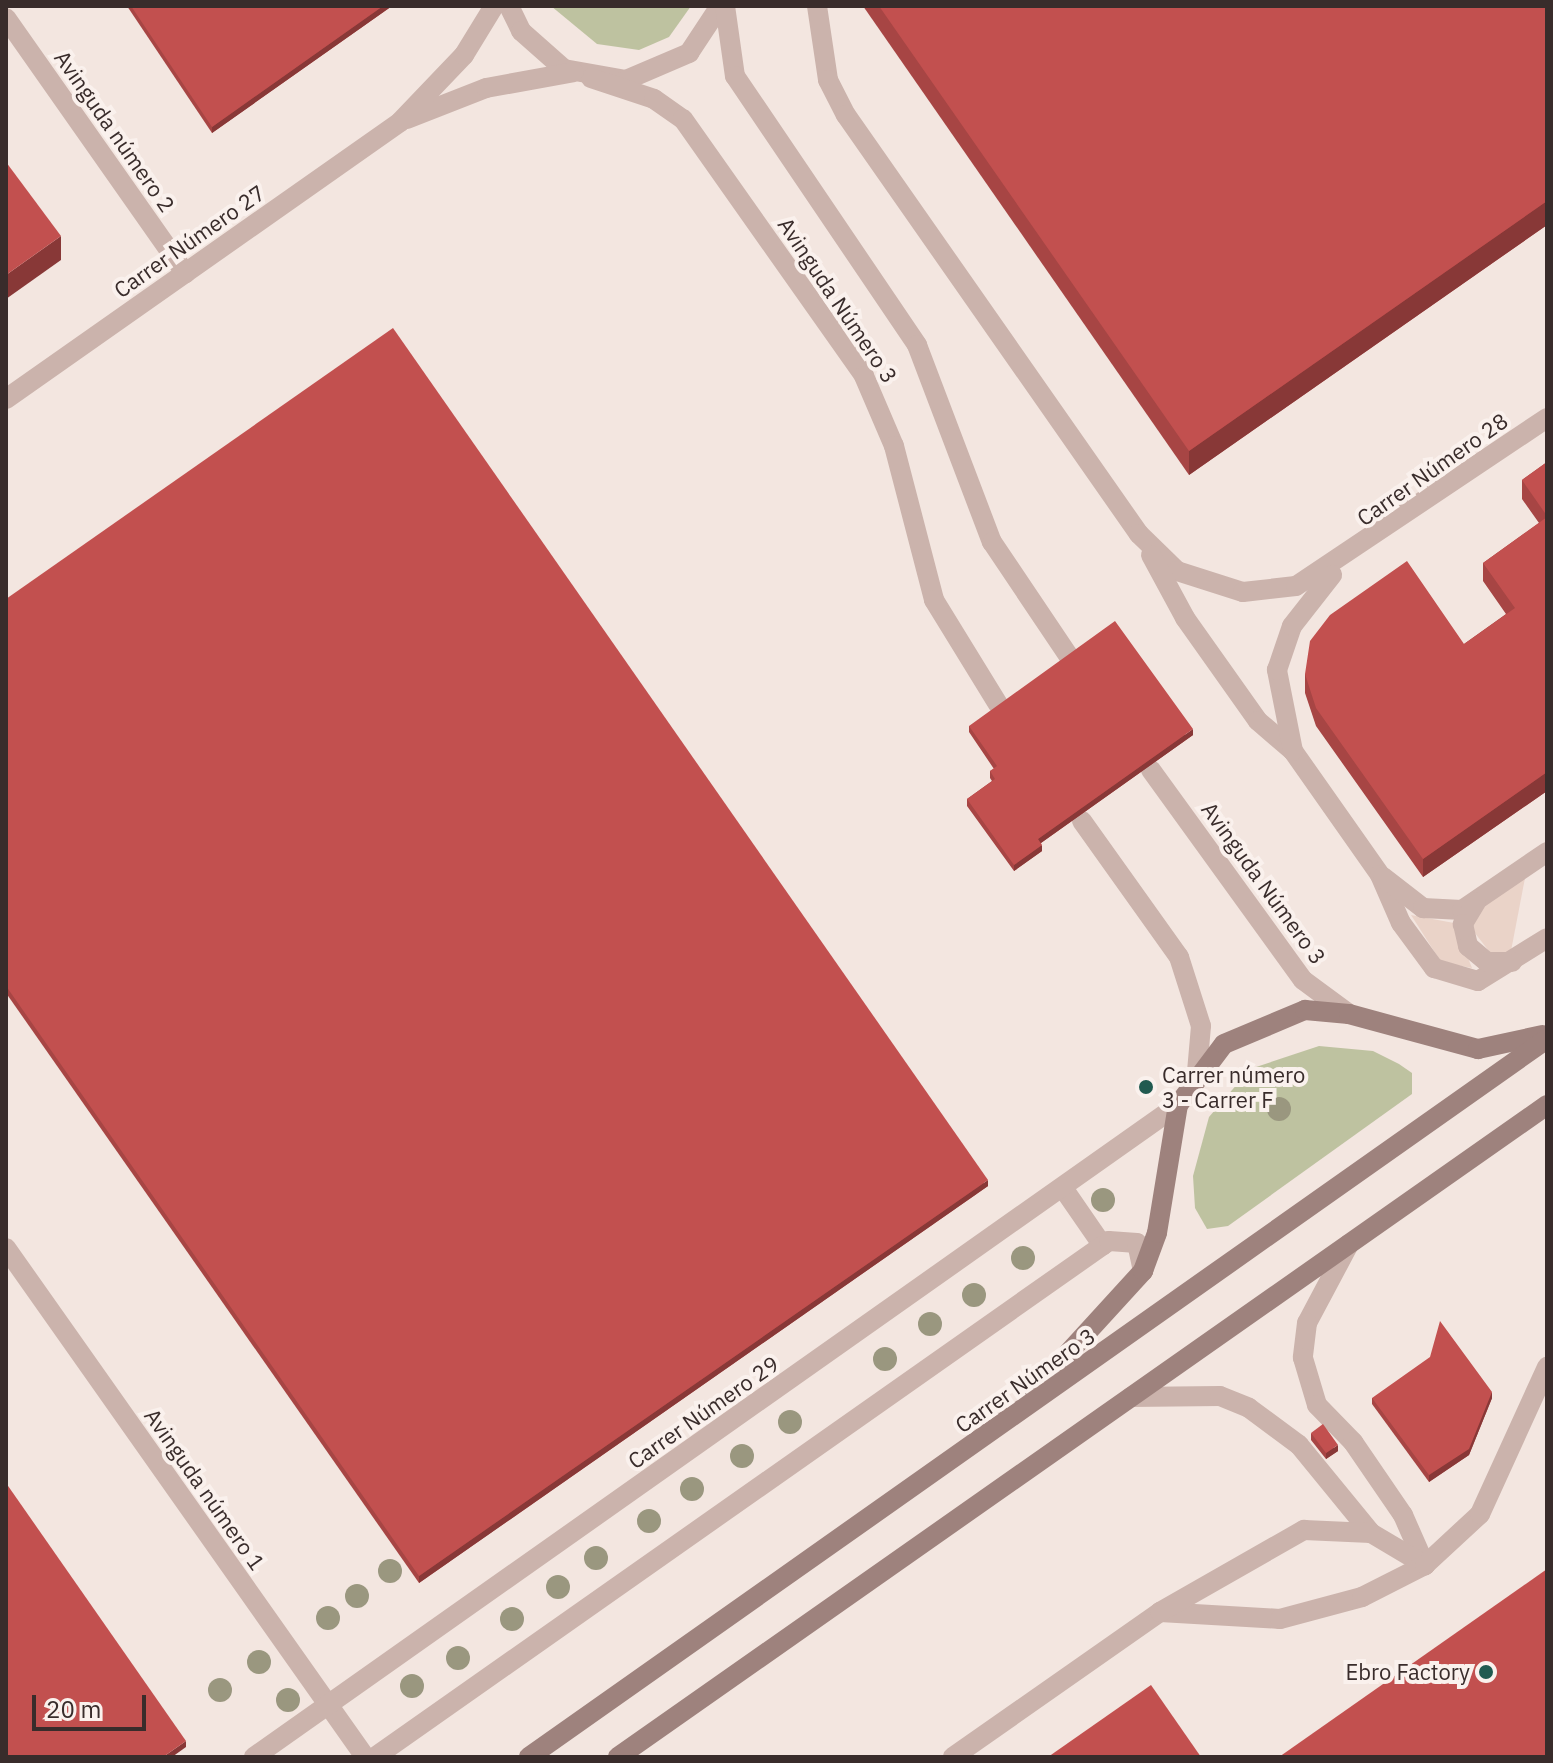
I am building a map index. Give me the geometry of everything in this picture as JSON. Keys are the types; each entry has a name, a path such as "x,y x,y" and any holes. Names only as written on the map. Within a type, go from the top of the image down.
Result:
{"main road":[{"path":"1007,1422 1143,1271 1157,1233 1178,1105 1197,1072 1224,1044 1275,1018 1305,1010 1349,1014 1478,1049 1547,1037"},
{"name":"Carrer Número 3","path":"529,1757 1007,1422 1547,1037"},
{"path":"618,1757 1547,1105"}],"street":[{"name":"Carrer Número 27","path":"6,399 400,122 464,55 494,6"},
{"name":"Avinguda Número 3","path":"509,6 540,53 582,75 654,99 683,119 864,376 894,446 934,600 998,704"},
{"name":"Carrer Número 27","path":"400,122 486,88 582,75 659,71 689,53 722,6"},
{"name":"Avinguda Número 3","path":"722,6 727,53 743,92 917,345 992,542 1068,655"},
{"path":"817,6 828,80 846,115 1139,534 1194,631 1258,721 1293,751 1380,875 1401,923 1447,976 1478,981 1547,938"},
{"name":"Avinguda número 2","path":"6,18 185,273"},
{"name":"Carrer Número 28","path":"1345,560 1547,418"},
{"path":"1139,534 1187,576 1243,592 1296,586 1345,560"},
{"path":"1293,751 1277,692 1283,646 1345,560"},
{"name":"Avinguda Número 3","path":"1151,770 1303,980 1349,1014"},
{"path":"1082,821 1179,957 1201,1026 1197,1072"},
{"path":"1380,875 1435,912 1476,902 1547,852"},
{"path":"1476,902 1463,924 1468,946 1487,962 1514,961"},
{"name":"Carrer Número 29","path":"254,1757 1178,1105"},
{"path":"1063,1188 1103,1246"},
{"path":"375,1757 1103,1246 1116,1239 1137,1243 1143,1271"},
{"path":"1349,1244 1307,1323 1303,1358 1317,1405 1386,1490 1425,1565"},
{"name":"Avinguda número 1","path":"6,1248 365,1757"},
{"path":"1160,1612 1280,1619 1362,1597 1425,1565 1480,1514 1547,1367"},
{"path":"1131,1397 1220,1396 1249,1408 1299,1445 1371,1533 1425,1565"},
{"path":"953,1757 1160,1612 1304,1530 1371,1533"}],"green space":[{"path":"551,6 691,6 669,37 639,50 597,44"},
{"path":"1319,1046 1373,1051 1399,1064 1412,1073 1412,1094 1228,1226 1207,1229 1195,1208 1193,1176 1209,1117 1250,1069"}],"shaded area":[{"path":"1525,878 1511,951 1492,955 1471,928 1482,907"},
{"path":"1411,915 1454,923 1472,968 1441,962"}],"building":[{"path":"131,6 383,6 212,127"},
{"path":"879,6 1547,6 1547,201 1189,451"},
{"path":"6,162 61,236 6,275"},
{"path":"393,328 988,1180 419,1576 6,986 6,599"},
{"path":"1547,462 1547,516 1522,480"},
{"path":"1547,517 1547,772 1423,859 1316,708 1305,674 1310,641 1330,615 1407,561 1464,644 1515,608 1483,563"},
{"path":"1115,621 1193,729 1038,839 1042,845 1014,865 967,799 995,779 990,771 997,766 969,726"},
{"path":"1440,1321 1492,1392 1469,1449 1429,1475 1372,1398 1430,1357"},
{"path":"1323,1424 1338,1445 1326,1453 1311,1433"},
{"path":"6,1483 186,1741 163,1757 6,1757"},
{"name":"Ebro Factory","path":"1547,1569 1547,1757 1279,1757"},
{"path":"1151,1685 1201,1757 1048,1757"}],"place":[{"name":"Carrer número 3 - Carrer F","path":"1146,1087"},
{"name":"Ebro Factory","path":"1486,1672"}]}
